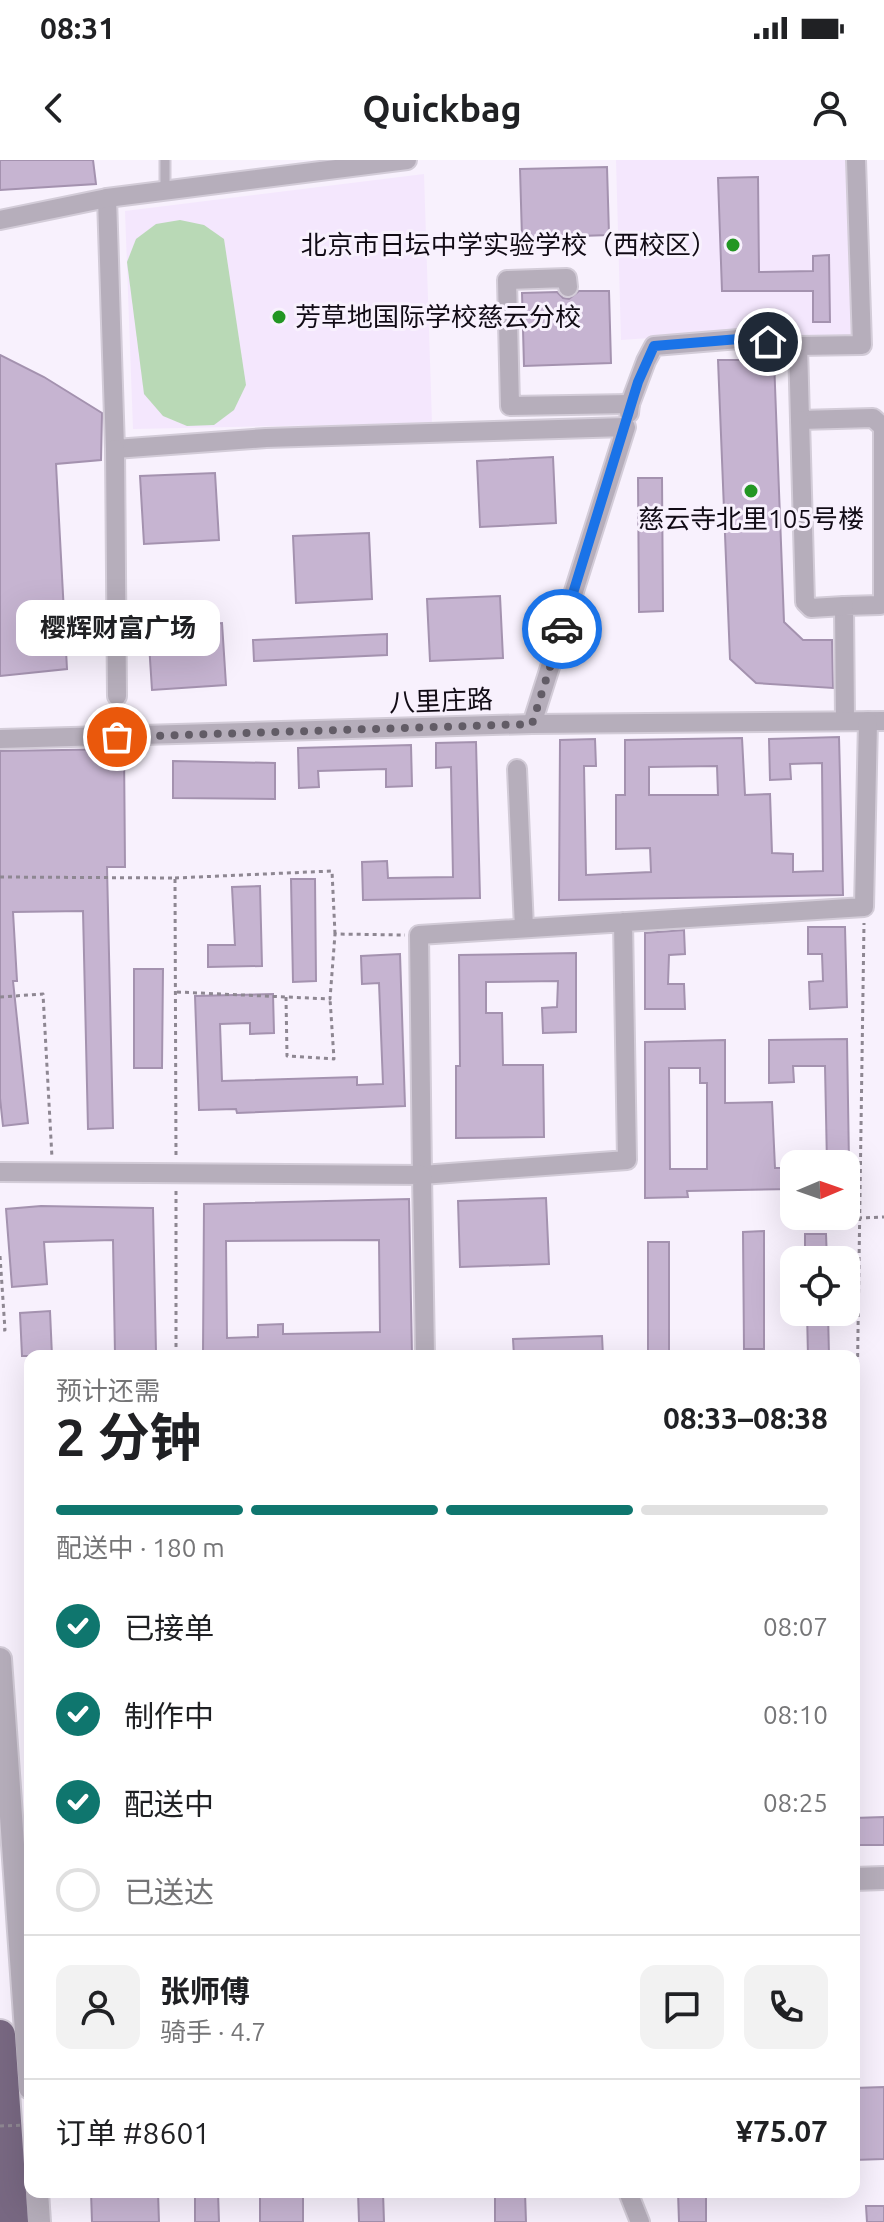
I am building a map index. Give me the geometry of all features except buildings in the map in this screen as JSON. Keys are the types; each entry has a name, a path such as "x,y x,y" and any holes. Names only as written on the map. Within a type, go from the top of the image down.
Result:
{"highway":[{"path":"0,2035 13,2222"}],"street":[{"path":"0,220 107,198 407,160"},
{"path":"532,724 626,427 630,404 654,346 739,339 798,346 862,345 856,160"},
{"path":"107,198 115,449 117,696"},
{"path":"568,287 567,278 507,280 510,406 630,404"},
{"path":"798,346 800,420 805,602 811,608 880,605 883,600 883,427 873,418 800,420"},
{"path":"115,449 266,438 626,427"},
{"path":"844,606 845,721"},
{"path":"425,1350 419,935 864,907 876,721"},
{"name":"八里庄路","path":"0,739 532,724 876,721"},
{"path":"517,769 524,928"},
{"path":"0,1172 422,1175 627,1160 623,922"},
{"path":"0,1659 24,1929"},
{"path":"860,1879 884,1878"},
{"path":"37,2198 39,2222"},
{"path":"630,2198 640,2222"}],"lane":[{"path":"165,160 165,190"}],"path":[{"path":"0,877 175,878 332,871 335,934 330,999 334,1059 287,1056 286,997"},
{"path":"175,878 176,1350"},
{"path":"859,1150 864,907"},
{"path":"335,934 419,935"},
{"path":"177,992 330,999"},
{"path":"0,997 43,994 52,1172"},
{"path":"860,1218 884,1217"},
{"path":"857,1350 858,1230"},
{"path":"0,1256 2,1330"},
{"path":"0,2126 24,2125"}],"shaded area":[{"name":"北京市日坛中学实验学校（西校区）","path":"616,160 846,160 851,336 801,336 767,330 621,340"},
{"name":"芳草地国际学校慈云分校","path":"424,174 432,423 133,429 125,211"}],"green space":[{"path":"180,220 204,225 224,239 246,385 234,410 214,425 187,426 163,416 144,394 127,262 136,239 156,224"}],"way so far":[{"path":"117,737 532,724 562,629"}],"place":[{"name":"北京市日坛中学实验学校（西校区）","path":"733,245"},
{"name":"芳草地国际学校慈云分校","path":"279,317"},
{"name":"慈云寺北里105号楼","path":"751,491"},
{"name":"樱辉财富广场","path":"117,737"}],"route":[{"path":"562,629 626,427 630,404 654,346 739,339 768,342"}]}
